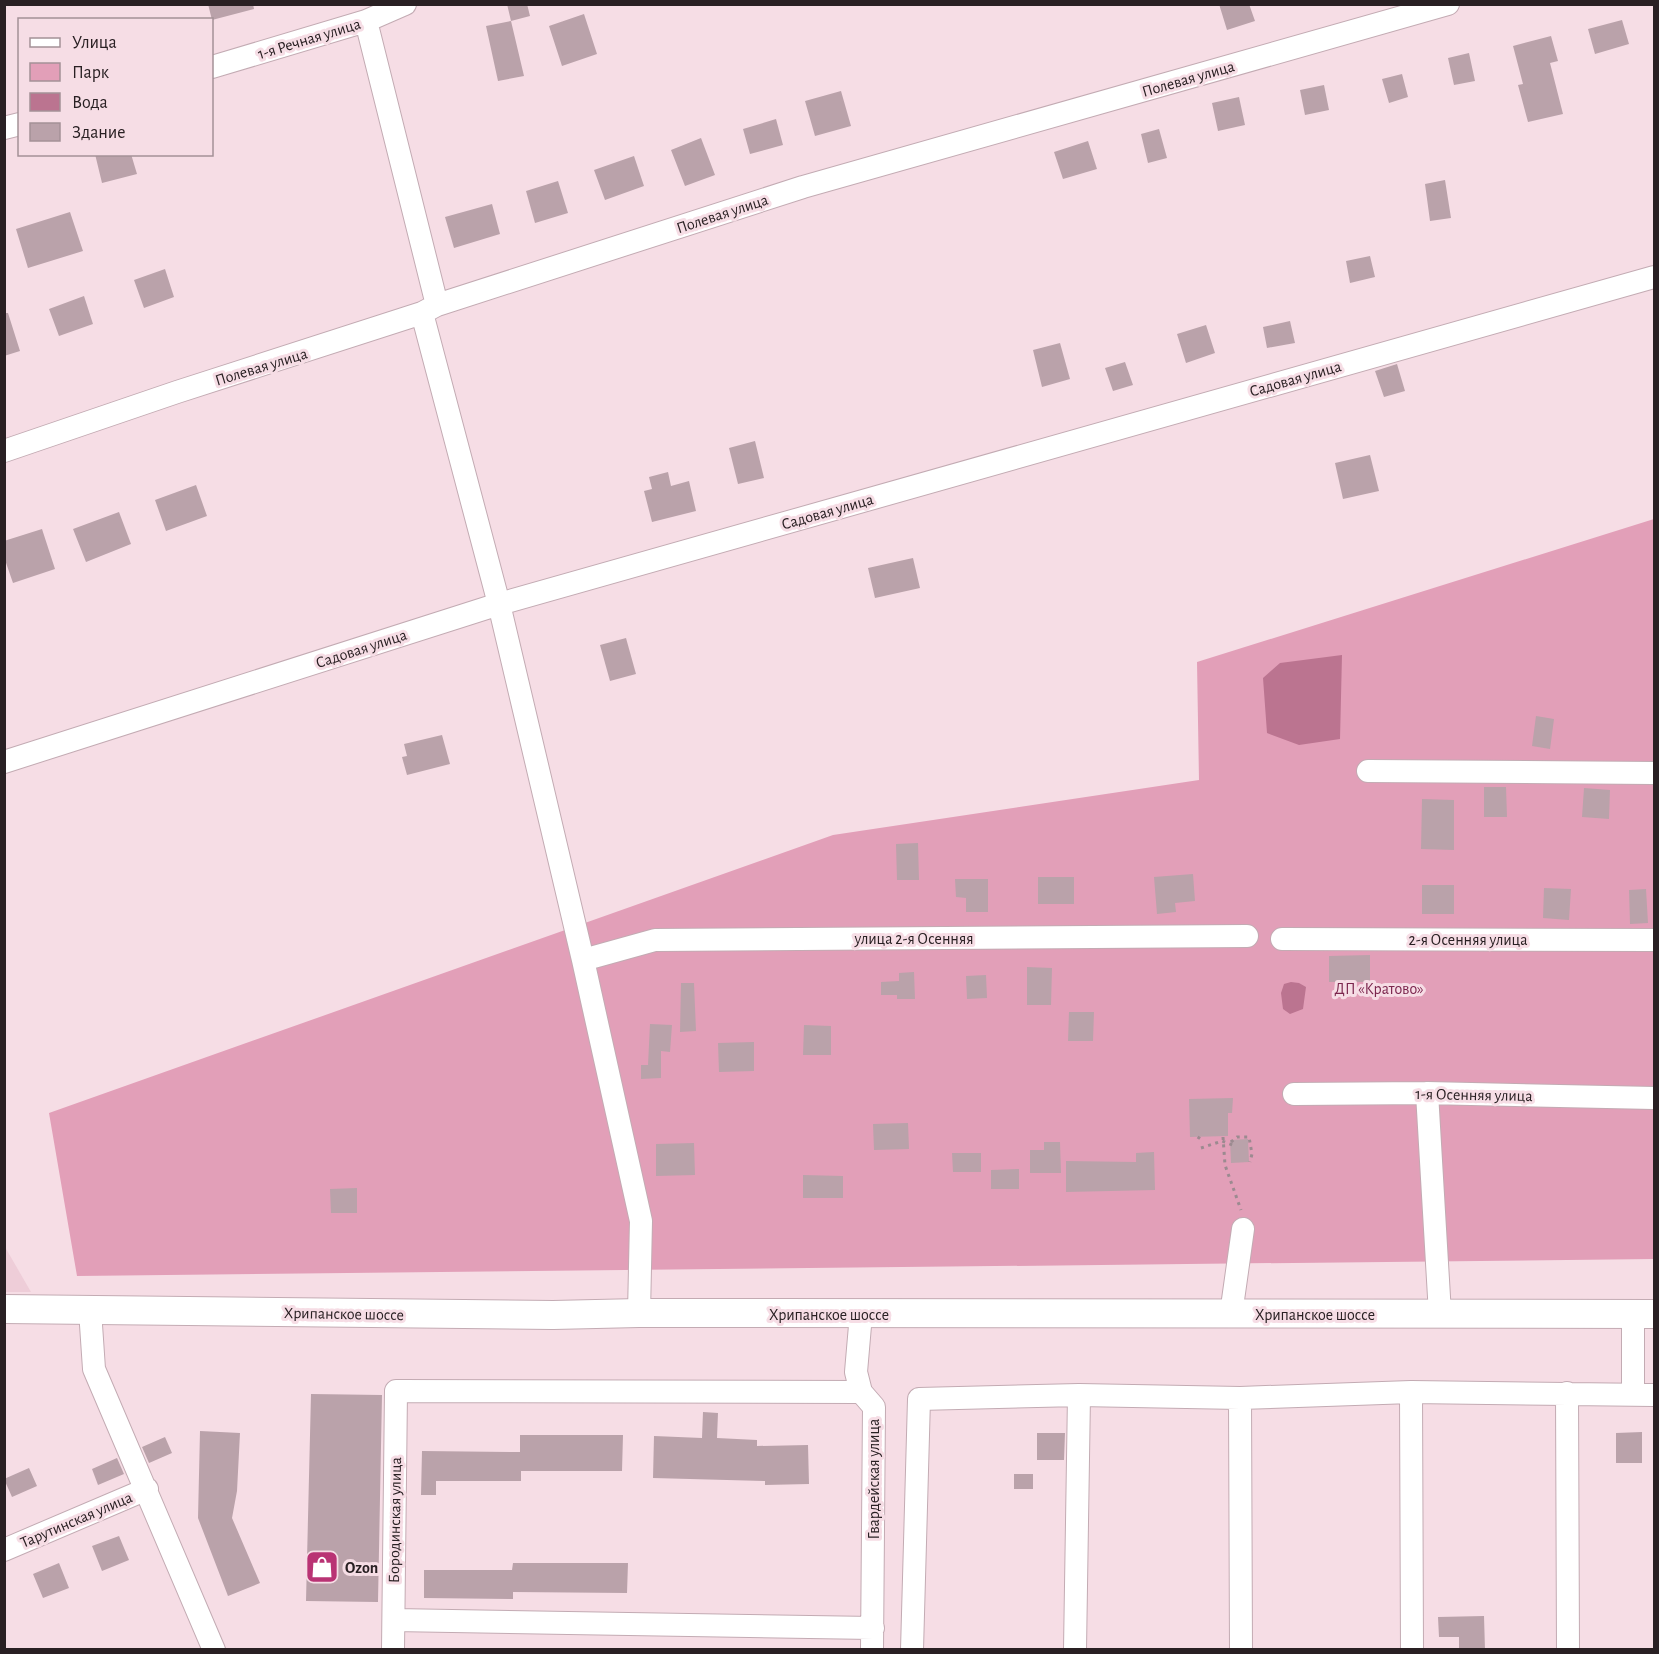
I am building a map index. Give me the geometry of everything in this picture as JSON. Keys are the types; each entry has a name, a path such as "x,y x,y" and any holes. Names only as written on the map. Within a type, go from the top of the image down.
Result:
{"main road":[{"name":"Хрипанское шоссе","path":"4,1309 553,1315 639,1313 1644,1314"}],"street":[{"name":"1-я Речная улица","path":"213,67 366,21 405,4"},
{"name":"Полевая улица","path":"4,451 803,187 1448,4"},
{"path":"366,21 430,309 583,960 641,1221 639,1313"},
{"name":"Садовая улица","path":"4,762 499,604 1654,276"},
{"path":"1368,771 1654,773"},
{"name":"улица 2-я Осенняя","path":"583,960 655,940 1247,936"},
{"name":"2-я Осенняя улица","path":"1282,939 1654,940"},
{"path":"1427,1093 1440,1314"},
{"name":"1-я Осенняя улица","path":"1294,1094 1427,1093 1654,1098"},
{"path":"1231,1314 1243,1229"},
{"path":"90,1310 94,1369 214,1650"},
{"name":"Гвардейская улица","path":"861,1314 856,1372 861,1392 873,1407 872,1639"},
{"path":"912,1650 919,1399 1079,1395 1240,1398 1411,1392 1644,1395 1644,1314"},
{"name":"Бородинская улица","path":"393,1650 396,1391 861,1392"},
{"path":"1411,1392 1412,1650"},
{"path":"1567,1393 1568,1650"},
{"path":"1075,1650 1079,1395"},
{"path":"1240,1398 1242,1650"},
{"name":"Тарутинская улица","path":"4,1550 147,1489"},
{"path":"394,1620 872,1639"}],"path":[{"path":"1198,1139 1202,1133"},
{"path":"1231,1142 1238,1137 1249,1137 1252,1154 1250,1162"},
{"path":"1223,1139 1225,1165 1240,1204 1243,1229"},
{"path":"1201,1148 1223,1139 1235,1146"}],"shaded area":[{"path":"5,1247 31,1292 5,1292"}],"green space":[{"name":"ДП «Кратово»","path":"1654,519 1654,1259 77,1276 49,1113 833,835 1199,780 1197,662"}],"water":[{"path":"1342,655 1340,739 1299,745 1267,733 1263,678 1280,663"},
{"path":"1291,982 1306,987 1303,1009 1290,1014 1283,1009 1281,993 1284,984"}],"building":[{"path":"208,4 253,4 254,9 213,20"},
{"path":"507,4 527,4 530,16 511,21"},
{"path":"1219,4 1249,4 1255,21 1227,30"},
{"path":"584,14 597,54 562,66 549,26"},
{"path":"1622,20 1629,44 1595,54 1588,29"},
{"path":"511,21 524,76 498,81 486,26"},
{"path":"1551,36 1558,61 1550,63 1563,114 1528,122 1518,85 1523,84 1513,46"},
{"path":"1469,53 1475,81 1454,85 1448,58"},
{"path":"1402,74 1408,97 1389,103 1382,79"},
{"path":"1324,85 1329,110 1305,115 1300,90"},
{"path":"841,91 851,126 815,136 805,101"},
{"path":"1239,97 1245,125 1218,131 1212,103"},
{"path":"776,119 783,145 750,154 743,129"},
{"path":"1159,129 1167,158 1148,163 1141,134"},
{"path":"701,138 715,175 685,186 671,150"},
{"path":"1088,141 1097,169 1063,179 1054,152"},
{"path":"95,156 132,156 137,174 102,183"},
{"path":"634,156 644,186 605,200 594,170"},
{"path":"1445,180 1451,218 1430,221 1425,184"},
{"path":"558,181 568,213 535,223 526,191"},
{"path":"492,204 500,234 454,248 445,217"},
{"path":"70,212 83,251 28,268 16,229"},
{"path":"1370,256 1375,277 1350,283 1346,261"},
{"path":"165,269 174,297 144,308 134,280"},
{"path":"84,296 93,324 59,336 49,309"},
{"path":"4,313 8,313 20,351 4,356"},
{"path":"1290,321 1295,343 1267,348 1263,327"},
{"path":"1206,325 1215,353 1186,363 1177,334"},
{"path":"1060,343 1070,379 1042,387 1033,350"},
{"path":"1125,362 1133,385 1113,391 1105,368"},
{"path":"1397,364 1405,391 1384,397 1375,371"},
{"path":"755,441 764,478 738,484 729,448"},
{"path":"1370,455 1379,491 1343,499 1335,463"},
{"path":"668,472 671,486 689,481 696,511 652,522 644,491 652,489 649,477"},
{"path":"196,485 207,516 166,531 155,500"},
{"path":"119,512 131,544 86,562 73,529"},
{"path":"42,529 55,569 13,583 4,557 4,541"},
{"path":"913,558 920,588 875,598 868,568"},
{"path":"626,638 636,674 610,681 600,645"},
{"path":"1536,716 1554,719 1550,749 1532,746"},
{"path":"442,735 450,764 407,775 402,757 407,756 404,744"},
{"path":"1484,787 1506,787 1507,817 1484,817"},
{"path":"1584,788 1610,790 1609,819 1582,817"},
{"path":"1422,799 1454,800 1454,850 1421,849"},
{"path":"918,843 919,880 897,880 896,844"},
{"path":"1193,874 1195,901 1175,903 1176,912 1157,914 1154,877"},
{"path":"1038,877 1074,877 1074,904 1038,904"},
{"path":"955,879 988,879 988,912 966,912 966,898 956,897"},
{"path":"1422,885 1454,885 1454,914 1422,914"},
{"path":"1544,888 1571,889 1569,920 1543,918"},
{"path":"1646,889 1648,923 1630,924 1629,890"},
{"path":"1370,955 1370,982 1329,982 1329,956"},
{"path":"1027,967 1052,968 1051,1005 1027,1005"},
{"path":"914,972 915,999 897,999 897,995 881,995 881,982 899,981 899,973"},
{"path":"986,975 987,998 967,999 966,976"},
{"path":"681,983 694,983 696,1031 680,1032"},
{"path":"1069,1012 1094,1012 1093,1041 1068,1041"},
{"path":"650,1024 672,1025 670,1052 661,1051 661,1078 641,1079 641,1065 648,1065"},
{"path":"804,1025 831,1026 831,1055 803,1055"},
{"path":"754,1042 754,1071 719,1072 718,1043"},
{"path":"1233,1098 1232,1113 1228,1113 1228,1136 1190,1137 1189,1099"},
{"path":"908,1123 909,1149 874,1150 873,1124"},
{"path":"1248,1139 1249,1162 1231,1163 1230,1140"},
{"path":"1044,1142 1060,1142 1061,1173 1030,1173 1030,1150 1044,1150"},
{"path":"694,1143 695,1175 656,1176 656,1144"},
{"path":"1154,1152 1155,1190 1066,1192 1066,1161 1136,1162 1136,1153"},
{"path":"952,1153 981,1153 981,1172 953,1172"},
{"path":"1019,1169 1019,1189 991,1189 991,1170"},
{"path":"803,1175 843,1176 843,1198 803,1198"},
{"path":"357,1188 357,1213 331,1213 330,1189"},
{"path":"311,1394 382,1395 378,1602 306,1601"},
{"path":"703,1412 718,1413 717,1438 757,1440 757,1446 808,1445 809,1484 765,1485 765,1481 653,1478 654,1436 702,1438"},
{"path":"200,1431 240,1433 237,1491 232,1518 260,1583 228,1596 198,1518"},
{"path":"1642,1432 1642,1463 1616,1463 1616,1433"},
{"path":"1037,1433 1065,1433 1064,1460 1037,1460"},
{"path":"520,1435 623,1435 622,1471 521,1471 521,1481 436,1481 436,1495 421,1495 422,1451 520,1452"},
{"path":"165,1437 172,1453 149,1463 142,1447"},
{"path":"117,1458 124,1474 98,1485 92,1469"},
{"path":"29,1468 37,1486 12,1497 4,1479"},
{"path":"1014,1474 1033,1474 1033,1489 1014,1489"},
{"path":"119,1536 129,1560 102,1571 92,1546"},
{"path":"59,1563 69,1588 43,1598 33,1574"},
{"path":"513,1563 628,1563 627,1593 513,1592 513,1599 424,1598 424,1570 512,1570"},
{"path":"1484,1616 1485,1650 1459,1650 1459,1637 1439,1637 1438,1617"}],"place":[{"name":"Ozon","path":"322,1567"}]}
